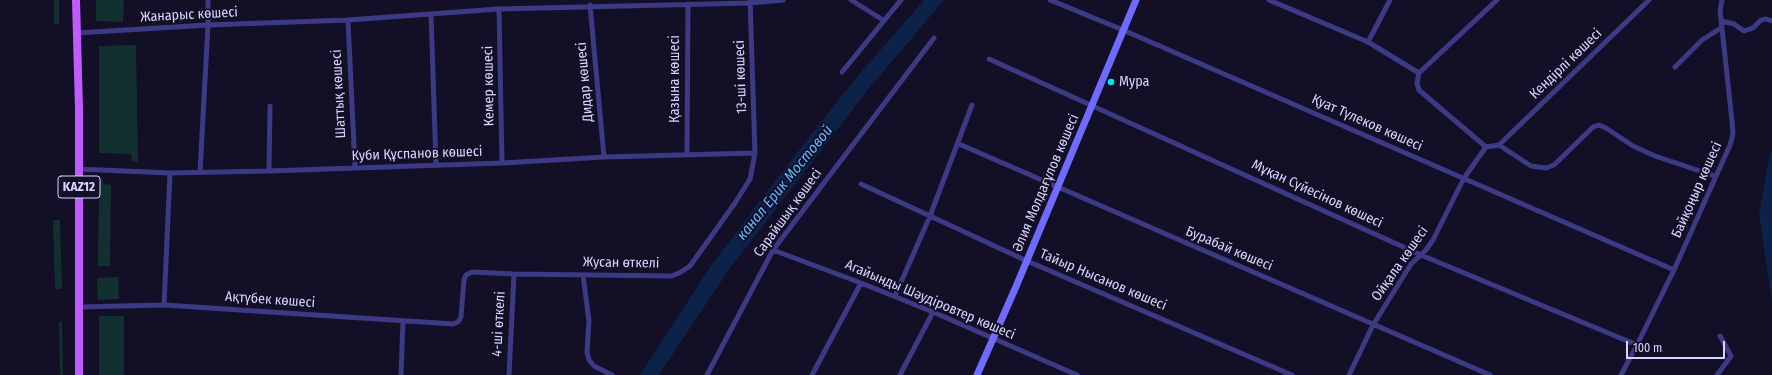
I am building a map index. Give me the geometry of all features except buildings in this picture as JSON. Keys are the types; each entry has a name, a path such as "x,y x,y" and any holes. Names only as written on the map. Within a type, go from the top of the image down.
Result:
{"main road":[{"name":"KAZ12","path":"76,0 79,109 79,375"},
{"name":"Әлия Молдағұлов көшесі","path":"977,375 1058,188 1136,0"}],"street":[{"path":"200,172 208,0"},
{"name":"Жанарыс көшесі","path":"77,33 208,25 348,20 499,9 783,0"},
{"path":"851,0 883,20"},
{"path":"842,72 883,20 901,0"},
{"name":"Қуат Түлеков көшесі","path":"1050,0 1123,30 1674,270"},
{"path":"1269,0 1276,1 1368,42 1419,73"},
{"path":"1368,42 1390,0"},
{"path":"1497,0 1419,73 1417,84 1419,90 1486,147 1499,145 1531,166 1546,168 1554,165 1593,127 1599,125 1633,146 1655,156 1716,176"},
{"name":"Кендірлі көшесі","path":"1499,145 1649,0"},
{"name":"Байқоңыр көшесi","path":"1621,375 1637,346 1674,270 1730,145 1732,134 1720,21 1722,0"},
{"name":"13-ші көшесi","path":"750,2 755,153"},
{"name":"Қазына көшесі","path":"687,155 688,4"},
{"name":"Дидар көшесі","path":"590,5 604,157"},
{"name":"Кемер көшесі","path":"499,9 502,162"},
{"path":"431,14 436,165"},
{"path":"1720,21 1734,24 1744,30 1753,28 1761,20 1766,19 1772,21"},
{"name":"Шаттық көшесі","path":"348,20 355,168"},
{"path":"1674,67 1702,40 1721,28"},
{"name":"Сарайшық көшесі","path":"707,375 773,250 934,38"},
{"name":"Мұқан Сүйесінов көшесі","path":"989,59 1421,255 1637,346"},
{"path":"895,296 930,216 959,144 972,105"},
{"path":"269,171 270,106"},
{"name":"Бурабай көшесi","path":"959,144 1490,375"},
{"name":"Ойқала көшесі","path":"1349,375 1373,325 1411,264 1421,255 1433,240 1464,178 1486,147"},
{"name":"Куби Құспанов көшесi","path":"78,170 170,173 269,171 604,157 755,153"},
{"name":"Жусан өткелі","path":"458,322 461,317 464,280 466,275 472,272 672,276 682,272 694,260 735,203 750,179 755,153"},
{"path":"164,306 170,173"},
{"name":"Тайыр Нысанов көшесi","path":"861,184 1027,261 1292,375"},
{"name":"Агайынды Шәудіровтер көшесi","path":"773,250 895,296 1077,375"},
{"name":"4-шi өткелi","path":"509,375 514,274"},
{"path":"583,275 590,321 587,352 589,360 594,366 612,375"},
{"path":"812,375 861,283"},
{"name":"Ақтүбек көшесi","path":"79,307 164,306 453,324 458,322"},
{"path":"900,375 933,312"},
{"path":"401,375 403,321"},
{"path":"1717,375 1731,356 1720,336"}],"green space":[{"path":"54,0 59,0 59,24 54,24"},
{"path":"96,0 124,0 123,22 96,21"},
{"path":"136,45 138,163 132,161 131,154 99,153 99,46"},
{"path":"99,180 103,180 103,184 111,185 110,266 98,266"},
{"path":"53,220 60,220 62,289 55,289"},
{"path":"118,277 119,299 98,300 97,278"},
{"path":"99,316 124,316 124,375 99,375"},
{"path":"59,322 62,322 63,375 60,375"}],"water":[{"name":"канал Ерик Мостовой","path":"924,0 944,0 866,92 728,271 659,375 640,375 712,264 855,79"},
{"path":"1772,150 1772,302 1759,214"}],"place":[{"name":"Мура","path":"1111,82"}]}
